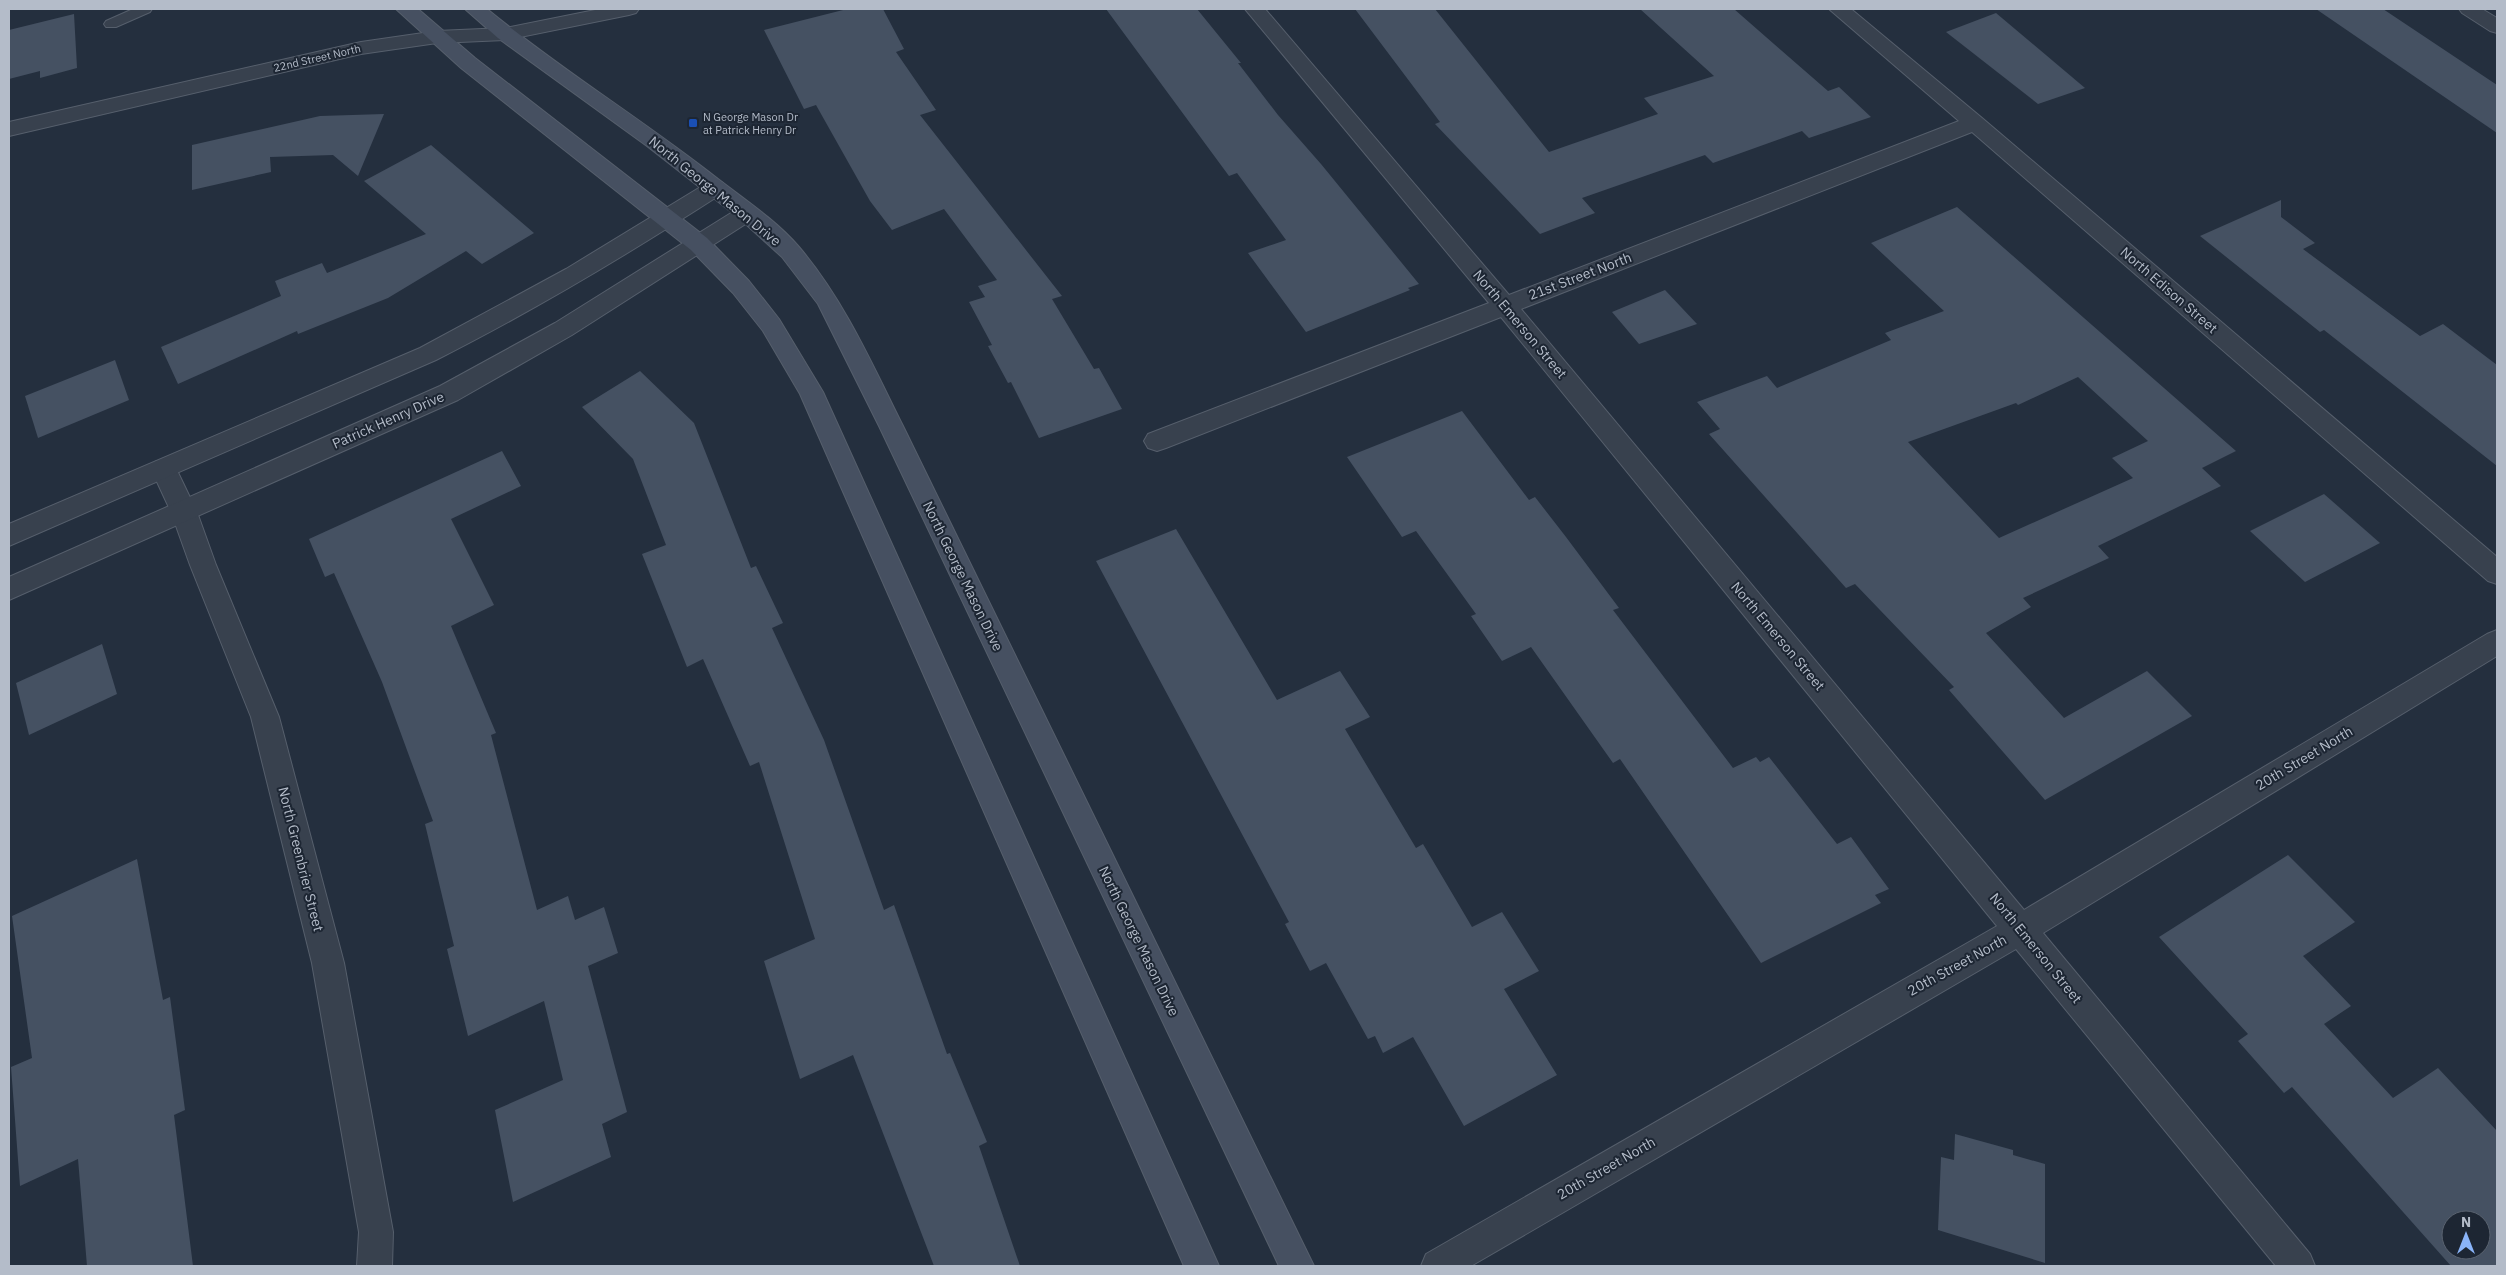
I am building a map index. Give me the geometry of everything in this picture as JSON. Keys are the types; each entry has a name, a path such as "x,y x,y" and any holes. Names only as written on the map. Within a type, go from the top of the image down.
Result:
{"main road":[{"path":"406,9 436,37 699,244 741,287 771,325 810,392 1202,1266"},
{"name":"North George Mason Drive","path":"475,9 505,34 655,142 748,213 790,252 828,300 891,426 1297,1266"}],"street":[{"name":"22nd Street North","path":"9,129 361,48 436,37 505,34 629,9"},
{"name":"North Emerson Street","path":"1255,9 1505,306 2298,1266"},
{"name":"North Edison Street","path":"1839,9 1975,123 2497,573"},
{"path":"2469,9 2497,27"},
{"name":"21st Street North","path":"1158,441 1975,123"},
{"path":"9,535 352,388 461,338 584,271 715,188"},
{"name":"Patrick Henry Drive","path":"9,589 440,397 518,357 748,213"},
{"name":"North Greenbrier Street","path":"164,469 184,512 203,565 265,717 328,964 376,1232 375,1266"},
{"name":"20th Street North","path":"1438,1266 2021,930 2497,642"}],"lane":[{"path":"111,24 145,9"}],"building":[{"path":"847,9 883,9 904,49 896,52 936,110 920,115 1062,296 1052,299 1094,369 1099,368 1122,409 1039,438 1011,382 1008,383 988,346 992,345 969,302 985,297 978,286 997,280 944,209 892,230 870,201 816,105 804,109 764,30"},
{"path":"1106,9 1197,9 1241,63 1238,63 1278,115 1321,164 1419,284 1408,288 1410,290 1306,332 1248,253 1286,240 1237,173 1229,176"},
{"path":"1355,9 1435,9 1549,152 1658,114 1644,98 1714,76 1640,9 1734,9 1828,91 1839,87 1871,117 1809,138 1802,131 1713,163 1705,155 1582,198 1595,213 1540,234 1435,124 1440,122"},
{"path":"2316,9 2383,9 2497,85 2497,133"},
{"path":"1996,13 2085,88 2038,104 1946,32"},
{"path":"74,14 77,68 40,78 40,71 9,79 9,30"},
{"path":"384,114 358,176 333,155 270,157 271,172 192,190 192,145 320,116"},
{"path":"431,145 534,233 482,264 466,251 388,298 298,334 297,331 178,384 161,347 281,296 275,281 322,263 327,273 426,234 364,181"},
{"path":"2281,200 2281,217 2315,243 2303,249 2420,336 2443,324 2497,365 2497,466 2324,330 2320,332 2200,236"},
{"path":"1957,207 2236,451 2202,468 2221,486 2098,546 2109,558 2023,598 2031,607 1986,633 2064,718 2147,671 2192,716 2045,800 1949,690 1954,687 1855,584 1846,588 1709,434 1720,429 1697,402 1767,376 1777,388 1891,340 1885,333 1944,311 1871,243","holes":["2078,377 2148,441 2112,458 2133,478 1999,538 1908,442 2016,403 2018,405"]},
{"path":"1665,290 1697,324 1639,344 1612,312"},
{"path":"115,360 129,400 38,438 25,396"},
{"path":"640,371 694,423 751,568 756,566 783,623 772,628 824,740 884,910 894,905 947,1054 950,1053 987,1142 979,1146 1020,1266 934,1266 853,1055 800,1079 764,961 815,939 759,762 750,766 703,659 687,667 642,554 666,545 633,459 582,407"},
{"path":"1462,411 1529,500 1535,497 1566,537 1619,608 1613,610 1733,768 1756,757 1760,762 1769,757 1837,844 1851,837 1889,889 1875,895 1881,903 1761,963 1620,759 1613,763 1531,647 1502,661 1471,616 1476,614 1416,531 1402,537 1347,457"},
{"path":"502,451 521,486 451,519 494,605 451,626 496,733 491,735 537,910 568,896 575,920 604,907 618,953 588,966 627,1112 602,1124 611,1157 513,1202 495,1110 563,1080 544,1001 468,1036 447,949 454,946 425,824 433,821 382,682 334,573 325,577 309,539"},
{"path":"2324,494 2380,543 2305,582 2250,531"},
{"path":"1176,529 1277,700 1340,671 1370,717 1345,729 1416,848 1423,844 1472,927 1502,912 1539,971 1504,989 1557,1075 1464,1126 1413,1037 1383,1053 1375,1036 1368,1039 1326,963 1310,971 1285,924 1289,922 1096,561"},
{"path":"102,644 117,694 29,735 16,683"},
{"path":"2288,855 2355,922 2303,956 2351,1006 2324,1024 2393,1098 2438,1068 2497,1131 2497,1266 2451,1266 2446,1260 2491,1260 2491,1210 2441,1210 2441,1255 2292,1087 2284,1093 2238,1041 2248,1034 2159,937"},
{"path":"137,859 163,1000 170,997 185,1110 174,1115 193,1266 87,1266 78,1159 20,1186 11,1067 32,1058 12,916"},
{"path":"1955,1134 2013,1150 2013,1155 2045,1164 2045,1263 1938,1230 1941,1157 1954,1160"}],"place":[{"name":"N George Mason Dr at Patrick Henry Dr","path":"693,123"}]}
